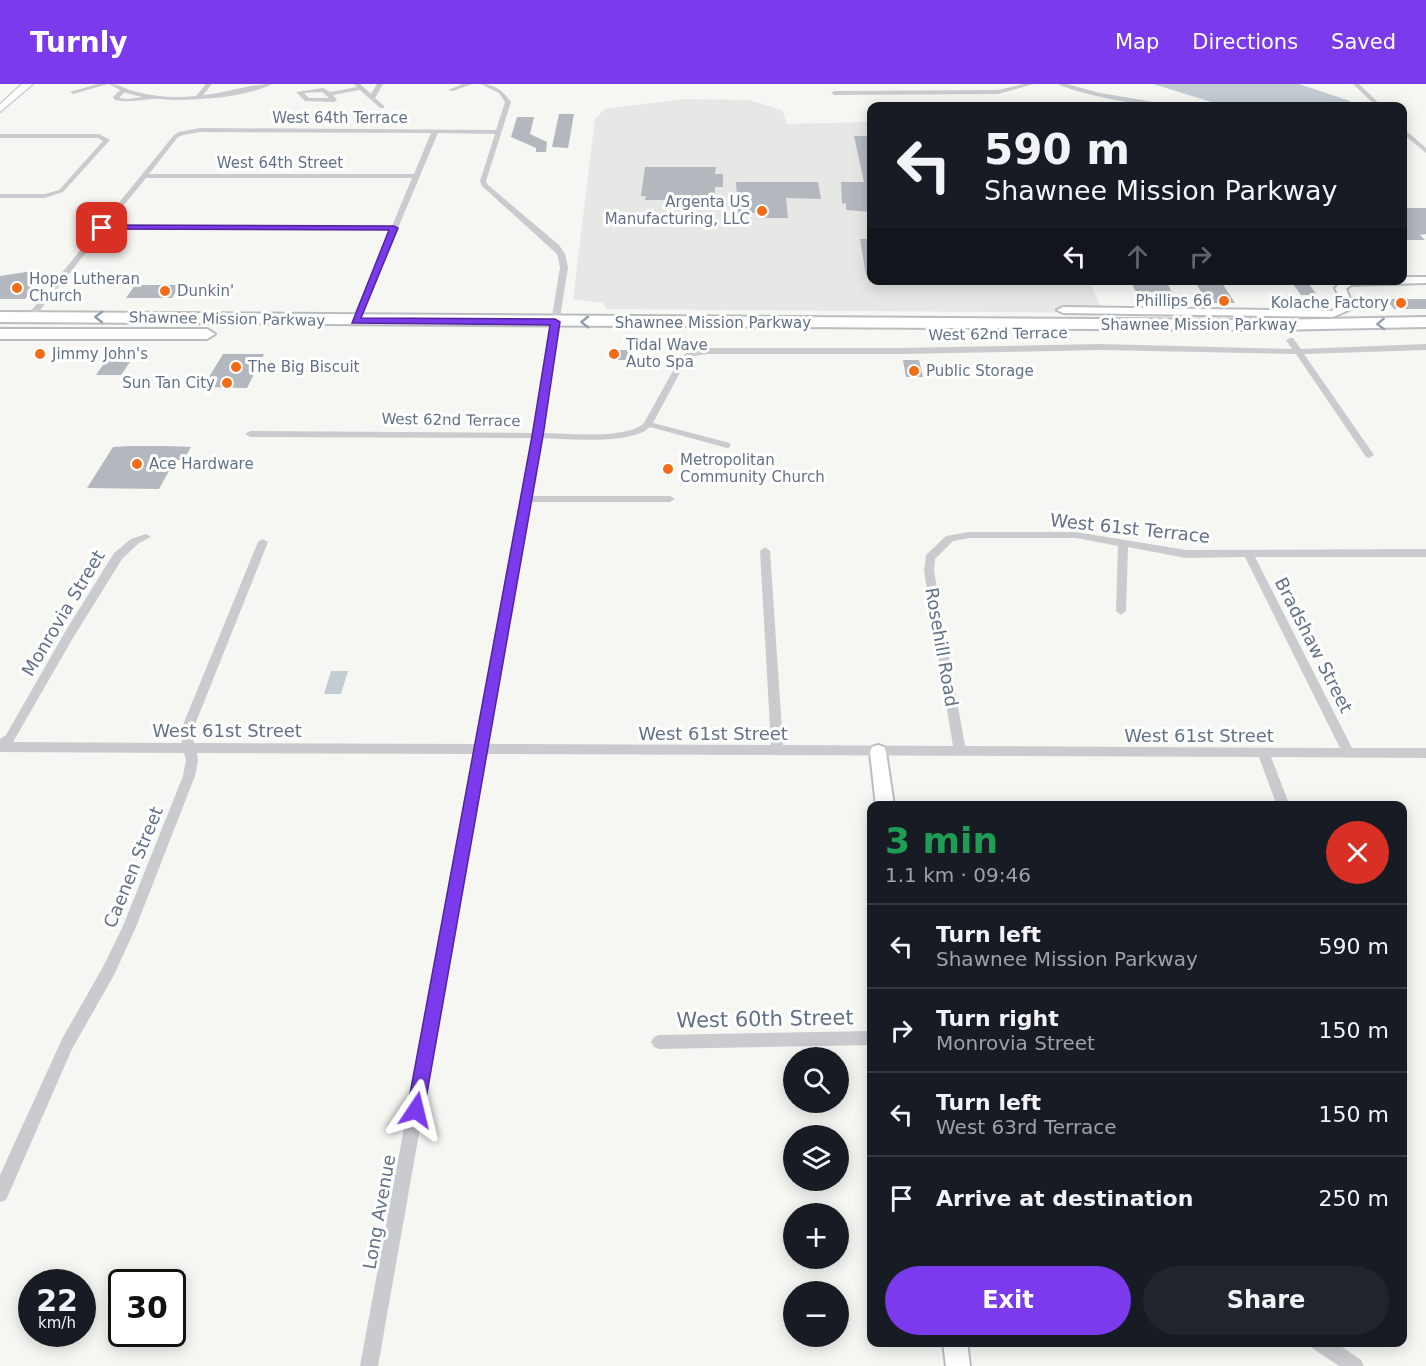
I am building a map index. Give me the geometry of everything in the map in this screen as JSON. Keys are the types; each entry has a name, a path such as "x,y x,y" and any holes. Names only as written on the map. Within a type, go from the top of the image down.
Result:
{"highway":[{"name":"Shawnee Mission Parkway","path":"0,317 356,331 549,332 857,330 878,324 1315,325 1426,322"},
{"path":"0,326 14,324 30,317"},
{"path":"1242,340 1268,325"},
{"path":"1295,346 1315,325"},
{"name":"Shawnee Mission Parkway","path":"688,337 805,337 847,330 1242,340 1295,346 1426,337"},
{"name":"Shawnee Mission Parkway","path":"549,332 570,337"},
{"name":"Shawnee Mission Parkway","path":"0,334 224,334"}],"main road":[{"path":"0,109 28,84"}],"street":[{"path":"73,92 105,84"},
{"path":"111,84 124,90 152,96 198,97 221,94 229,99 239,99 255,94 258,91 256,88 269,84"},
{"path":"198,97 208,84"},
{"path":"372,98 380,84"},
{"path":"451,90 469,84"},
{"name":"Long Avenue","path":"369,1366 537,436 549,332 564,267 561,254 483,181 508,102 501,92 484,84"},
{"path":"932,84 935,92"},
{"path":"834,93 848,88 998,92 1030,84"},
{"path":"1061,84 1099,95 1147,102"},
{"path":"1356,84 1375,102"},
{"path":"329,94 334,99 307,100 299,92 323,90 329,94 359,86 382,107"},
{"path":"124,90 116,97 117,99 137,101 152,96"},
{"name":"West 64th Terrace","path":"143,176 181,133 193,130 498,132"},
{"path":"356,331 394,228 435,132"},
{"path":"1407,134 1426,151"},
{"path":"0,136 104,137 107,140 67,186 55,194 0,196"},
{"path":"30,317 143,176"},
{"name":"West 64th Street","path":"143,176 417,176"},
{"path":"102,228 394,228"},
{"path":"1407,280 1426,280"},
{"path":"1063,310 1333,314 1345,309 1347,303 1340,288 1344,285"},
{"path":"1295,346 1369,455"},
{"name":"West 62nd Terrace","path":"250,434 619,436 642,430 648,424 683,360 691,354 707,351 900,351 1101,347 1426,347"},
{"path":"648,424 727,446"},
{"path":"525,499 670,499"},
{"name":"West 61st Terrace","path":"941,545 951,538 969,535 1076,535 1186,554 1426,553"},
{"name":"Monrovia Street","path":"0,746 9,738 118,556 135,541 146,537"},
{"name":"Caenen Street","path":"0,1194 67,1044 109,970 129,927 189,776 192,760 186,732 263,542"},
{"path":"1121,611 1124,587 1119,569 1123,544"},
{"name":"Rosehill Road","path":"941,545 930,558 929,571 960,752"},
{"path":"765,551 777,751"},
{"name":"Bradshaw Street","path":"1248,554 1349,753"},
{"name":"West 61st Street","path":"0,746 1426,753"},
{"path":"878,752 884,801"},
{"path":"1263,753 1282,801"},
{"name":"West 60th Street","path":"659,1042 867,1038"},
{"path":"956,1347 958,1366"},
{"path":"1326,1347 1354,1366"}],"shaded area":[{"path":"1153,84 1299,84 1350,102 1212,102"},
{"path":"683,99 749,100 782,110 787,124 867,122 867,285 1091,285 1104,313 606,309 603,303 573,299 595,119 605,109"},
{"path":"331,671 348,671 341,694 324,694"}],"building":[{"path":"559,114 574,114 568,148 552,147"},
{"path":"517,117 534,117 530,134 547,142 546,152 536,152 536,148 511,137"},
{"path":"854,136 867,136 867,212 846,210 846,203 842,204 841,182 864,182"},
{"path":"645,167 716,167 715,174 723,174 723,187 715,187 715,200 645,200 646,196 641,196"},
{"path":"736,182 818,182 821,199 786,198 788,218 766,218 758,213 738,212"},
{"path":"1407,208 1426,208 1426,234 1420,235 1425,240 1407,240"},
{"path":"860,239 867,239 866,275"},
{"name":"Hope Lutheran Church","path":"26,272 46,274 25,299 0,299 0,276"},
{"path":"135,285 180,285 172,298 126,298"},
{"path":"1132,285 1168,285 1172,292 1136,292"},
{"path":"1197,285 1223,285 1235,303 1208,303"},
{"path":"1294,285 1310,285 1317,295 1301,295"},
{"name":"Kolache Factory","path":"1386,299 1426,299 1426,309 1394,309"},
{"path":"611,350 631,350 629,360 610,360"},
{"path":"223,354 264,354 247,388 203,387"},
{"path":"107,359 132,359 121,375 96,375"},
{"name":"Public Storage","path":"903,360 919,360 923,377 906,377"},
{"name":"Ace Hardware","path":"113,447 191,447 184,460 175,460 159,489 87,488"}],"place":[{"name":"Argenta US Manufacturing, LLC","path":"762,211"},
{"name":"Hope Lutheran Church","path":"17,288"},
{"name":"Dunkin'","path":"165,291"},
{"name":"Phillips 66","path":"1224,301"},
{"name":"Kolache Factory","path":"1401,303"},
{"name":"Jimmy John's","path":"40,354"},
{"name":"Tidal Wave Auto Spa","path":"614,354"},
{"name":"The Big Biscuit","path":"236,367"},
{"name":"Public Storage","path":"914,371"},
{"name":"Sun Tan City","path":"227,383"},
{"name":"Ace Hardware","path":"137,464"},
{"name":"Metropolitan Community Church","path":"668,469"}],"route":[{"path":"102,228 394,228 356,321 555,322 537,436 416,1110"}]}
